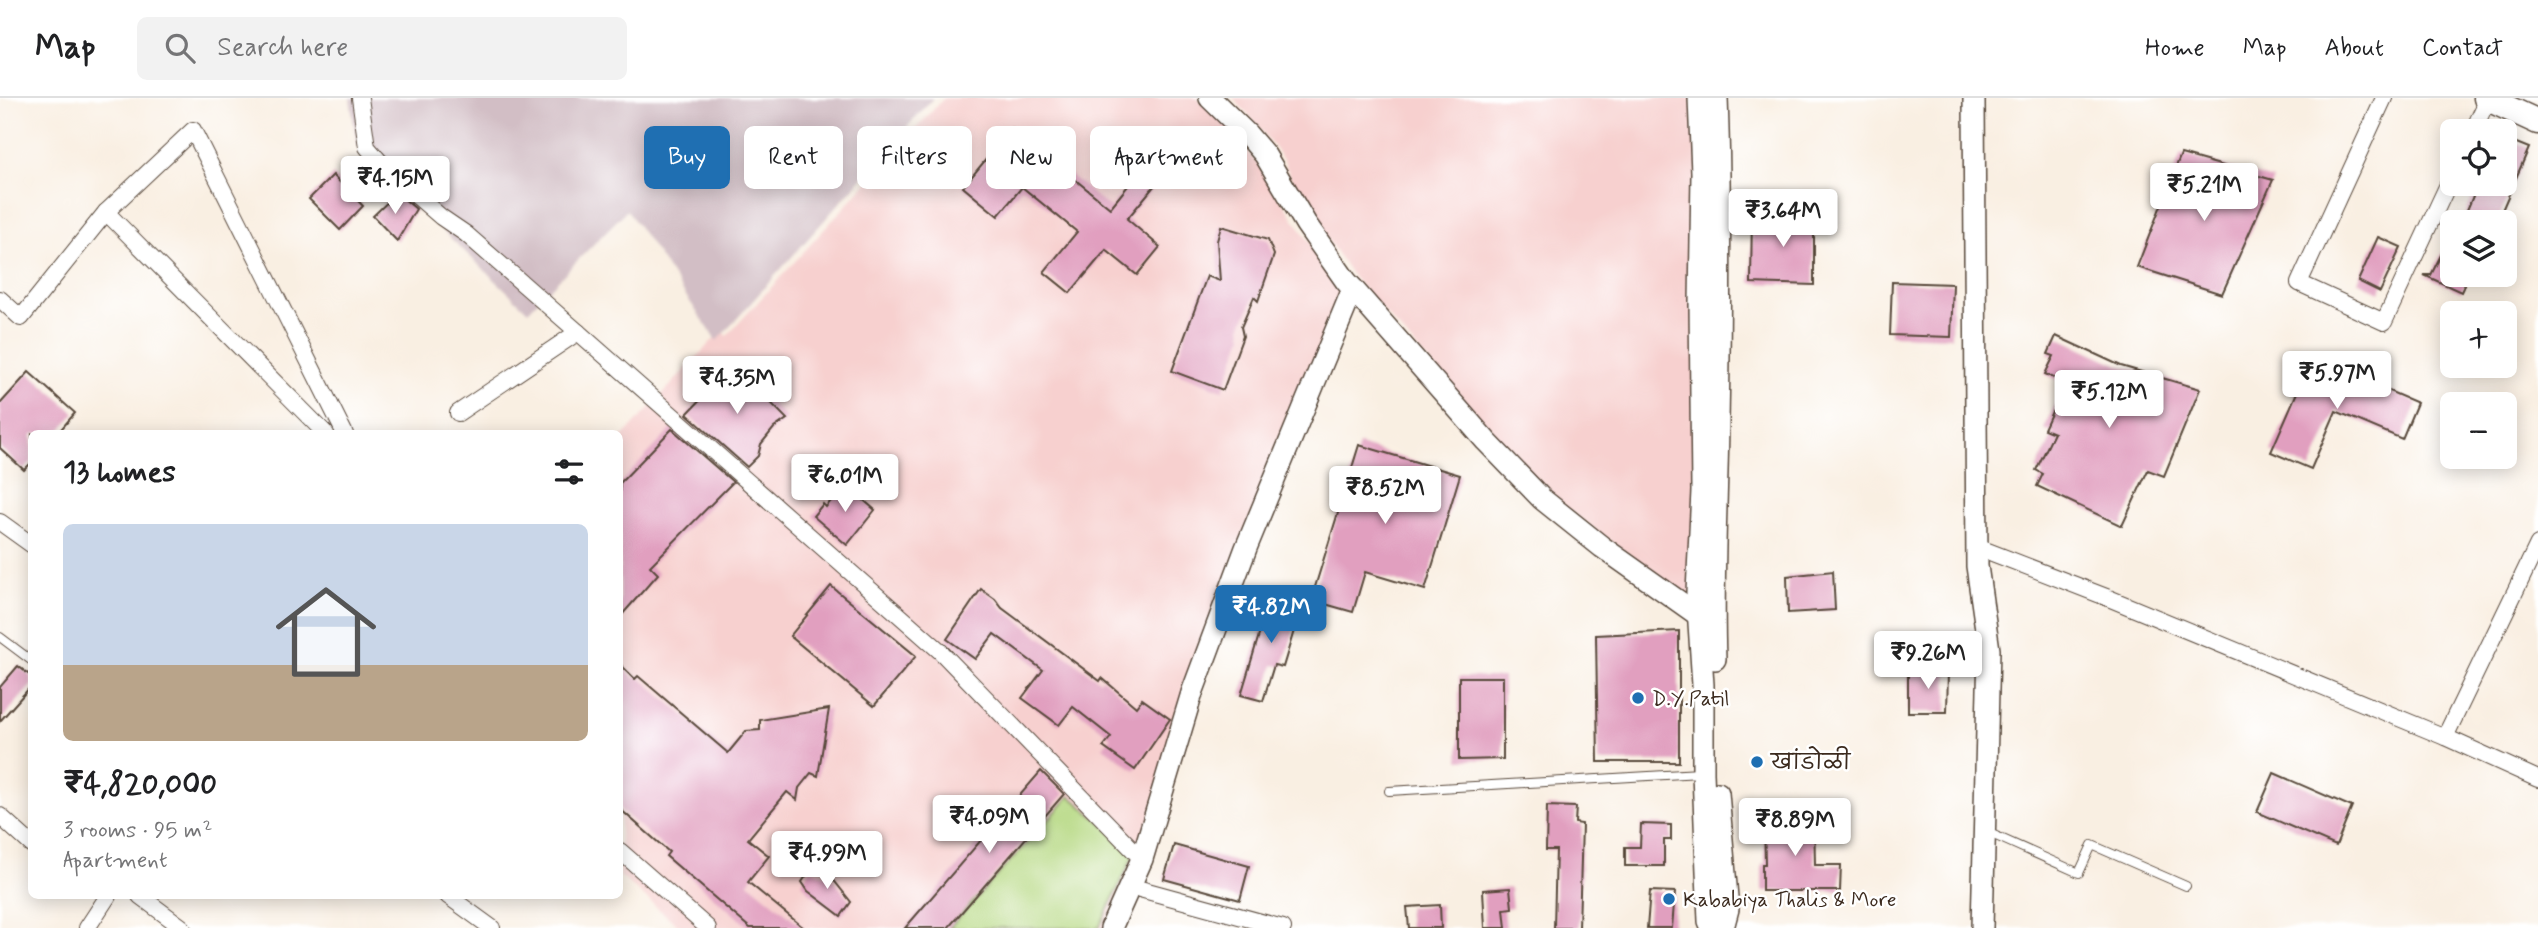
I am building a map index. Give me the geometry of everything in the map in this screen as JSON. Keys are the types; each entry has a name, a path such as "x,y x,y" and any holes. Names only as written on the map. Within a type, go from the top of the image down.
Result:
{"main road":[{"path":"2487,98 2538,122"}],"street":[{"path":"360,98 366,147 388,171 466,234 940,651 1142,859"},
{"path":"1210,98 1265,155 1306,224 1353,289 1482,437 1541,498 1601,547 1706,614"},
{"path":"1699,98 1702,173 1702,491 1706,614 1718,808 1728,909 1723,928"},
{"path":"1712,928 1709,921 1703,773 1703,685 1720,227 1717,98"},
{"path":"1974,98 1977,566 1989,650 1982,928"},
{"path":"2384,98 2299,283 2384,322 2443,196"},
{"path":"2478,119 2487,98"},
{"path":"0,299 21,317 106,212 193,130 343,430"},
{"path":"106,212 322,430"},
{"path":"1111,928 1142,859 1202,665 1246,548 1353,289"},
{"path":"458,413 578,332"},
{"path":"0,522 28,542"},
{"path":"2445,737 2538,544"},
{"path":"1977,547 2106,597 2445,737 2538,779"},
{"path":"0,816 28,841"},
{"path":"623,854 709,928"},
{"path":"1129,886 1283,928"},
{"path":"87,928 106,899"},
{"path":"144,899 183,928"},
{"path":"452,899 471,922 492,928"}],"lane":[{"path":"0,637 28,658"},
{"path":"1389,791 1703,773"},
{"path":"1984,831 2079,873 2092,845 2186,886"}],"shaded area":[{"path":"350,98 933,98 908,126 857,126 857,184 717,341 627,210 528,311 374,166 357,145"},
{"path":"944,98 1197,98 1227,126 1090,126 1090,189 1247,189 1247,150 1344,295 1137,853 1104,928 681,928 623,879 623,437 721,331 727,336 861,189 972,189 972,126 918,126"},
{"path":"1233,98 1706,98 1702,609 1545,492 1353,277 1296,192 1284,161"}],"green space":[{"path":"1070,796 1135,852 1099,928 949,928"}],"building":[{"path":"2517,143 2529,148 2517,176"},
{"path":"2181,154 2273,180 2222,294 2137,267"},
{"path":"986,159 986,189 1020,189 998,216 965,189 972,189 972,176"},
{"path":"333,175 363,206 340,230 309,199"},
{"path":"1076,180 1110,208 1125,189 1152,189 1127,219 1160,247 1137,275 1106,250 1070,293 1044,272 1077,232 1024,189 1076,189"},
{"path":"397,193 416,209 397,241 373,216"},
{"path":"2473,196 2508,196 2502,210 2467,210"},
{"path":"1752,213 1814,214 1814,285 1751,283"},
{"path":"1221,226 1268,240 1274,255 1258,301 1254,297 1241,327 1243,336 1223,390 1172,371 1207,276 1220,281 1217,241"},
{"path":"2378,237 2401,247 2380,292 2358,281"},
{"path":"2440,257 2440,282 2424,275 2431,275"},
{"path":"1892,282 1953,284 1951,337 1890,335"},
{"path":"2450,287 2463,287 2461,292"},
{"path":"2056,336 2121,366 2200,389 2164,476 2148,470 2122,526 2037,486 2043,474 2036,470 2054,433 2044,429 2065,383 2045,374 2054,356 2048,354"},
{"path":"2312,358 2417,403 2402,439 2336,411 2311,469 2271,452"},
{"path":"734,365 787,419 774,428 761,444 758,456 747,467 687,414"},
{"path":"29,372 75,413 60,430 28,430 28,466 24,470 0,448 0,404"},
{"path":"672,429 733,482 650,566 658,574 623,614 623,480"},
{"path":"1359,445 1460,475 1425,590 1365,572 1353,612 1311,600"},
{"path":"845,484 875,510 847,545 813,516 823,504 826,507"},
{"path":"1833,571 1835,610 1788,613 1787,576"},
{"path":"831,586 916,656 874,706 790,636"},
{"path":"981,589 1002,608 1100,681 1102,678 1136,707 1142,699 1170,719 1135,770 1103,747 1111,737 1073,707 1059,725 1022,698 1043,670 994,634 975,659 947,639"},
{"path":"1271,595 1302,604 1283,667 1274,665 1263,701 1241,695"},
{"name":"D.Y.Patil","path":"1679,631 1679,762 1598,762 1596,635"},
{"path":"18,666 28,674 28,690 0,721 0,687"},
{"path":"623,667 635,679 638,676 728,753 746,731 760,730 760,720 829,709 818,776 811,773 799,788 797,800 787,792 748,839 769,856 748,882 804,928 750,928 666,856 669,852 623,812"},
{"path":"1908,671 1948,671 1947,712 1908,712"},
{"path":"1459,677 1503,677 1503,759 1459,760"},
{"path":"1041,771 1064,794 948,928 905,928"},
{"path":"2274,773 2352,807 2336,846 2257,812"},
{"path":"1547,806 1576,807 1575,823 1582,824 1579,928 1554,928 1556,850 1546,850"},
{"path":"1814,817 1815,865 1841,865 1840,891 1762,891 1762,864 1765,864 1764,818"},
{"path":"1641,824 1671,825 1671,840 1664,840 1664,866 1625,866 1625,847 1640,847"},
{"path":"1174,845 1249,866 1240,900 1164,879"},
{"path":"811,869 832,878 851,902 841,916 808,891 802,882"},
{"path":"1510,888 1512,908 1504,909 1506,928 1485,928 1483,890"},
{"path":"1650,891 1675,892 1672,928 1647,928"},
{"path":"1440,905 1441,928 1409,928 1407,907"}],"place":[{"name":"D.Y.Patil","path":"1638,698"},
{"name":"खांडोळी","path":"1757,762"},
{"name":"Kababiya Thalis & More","path":"1669,899"}]}
